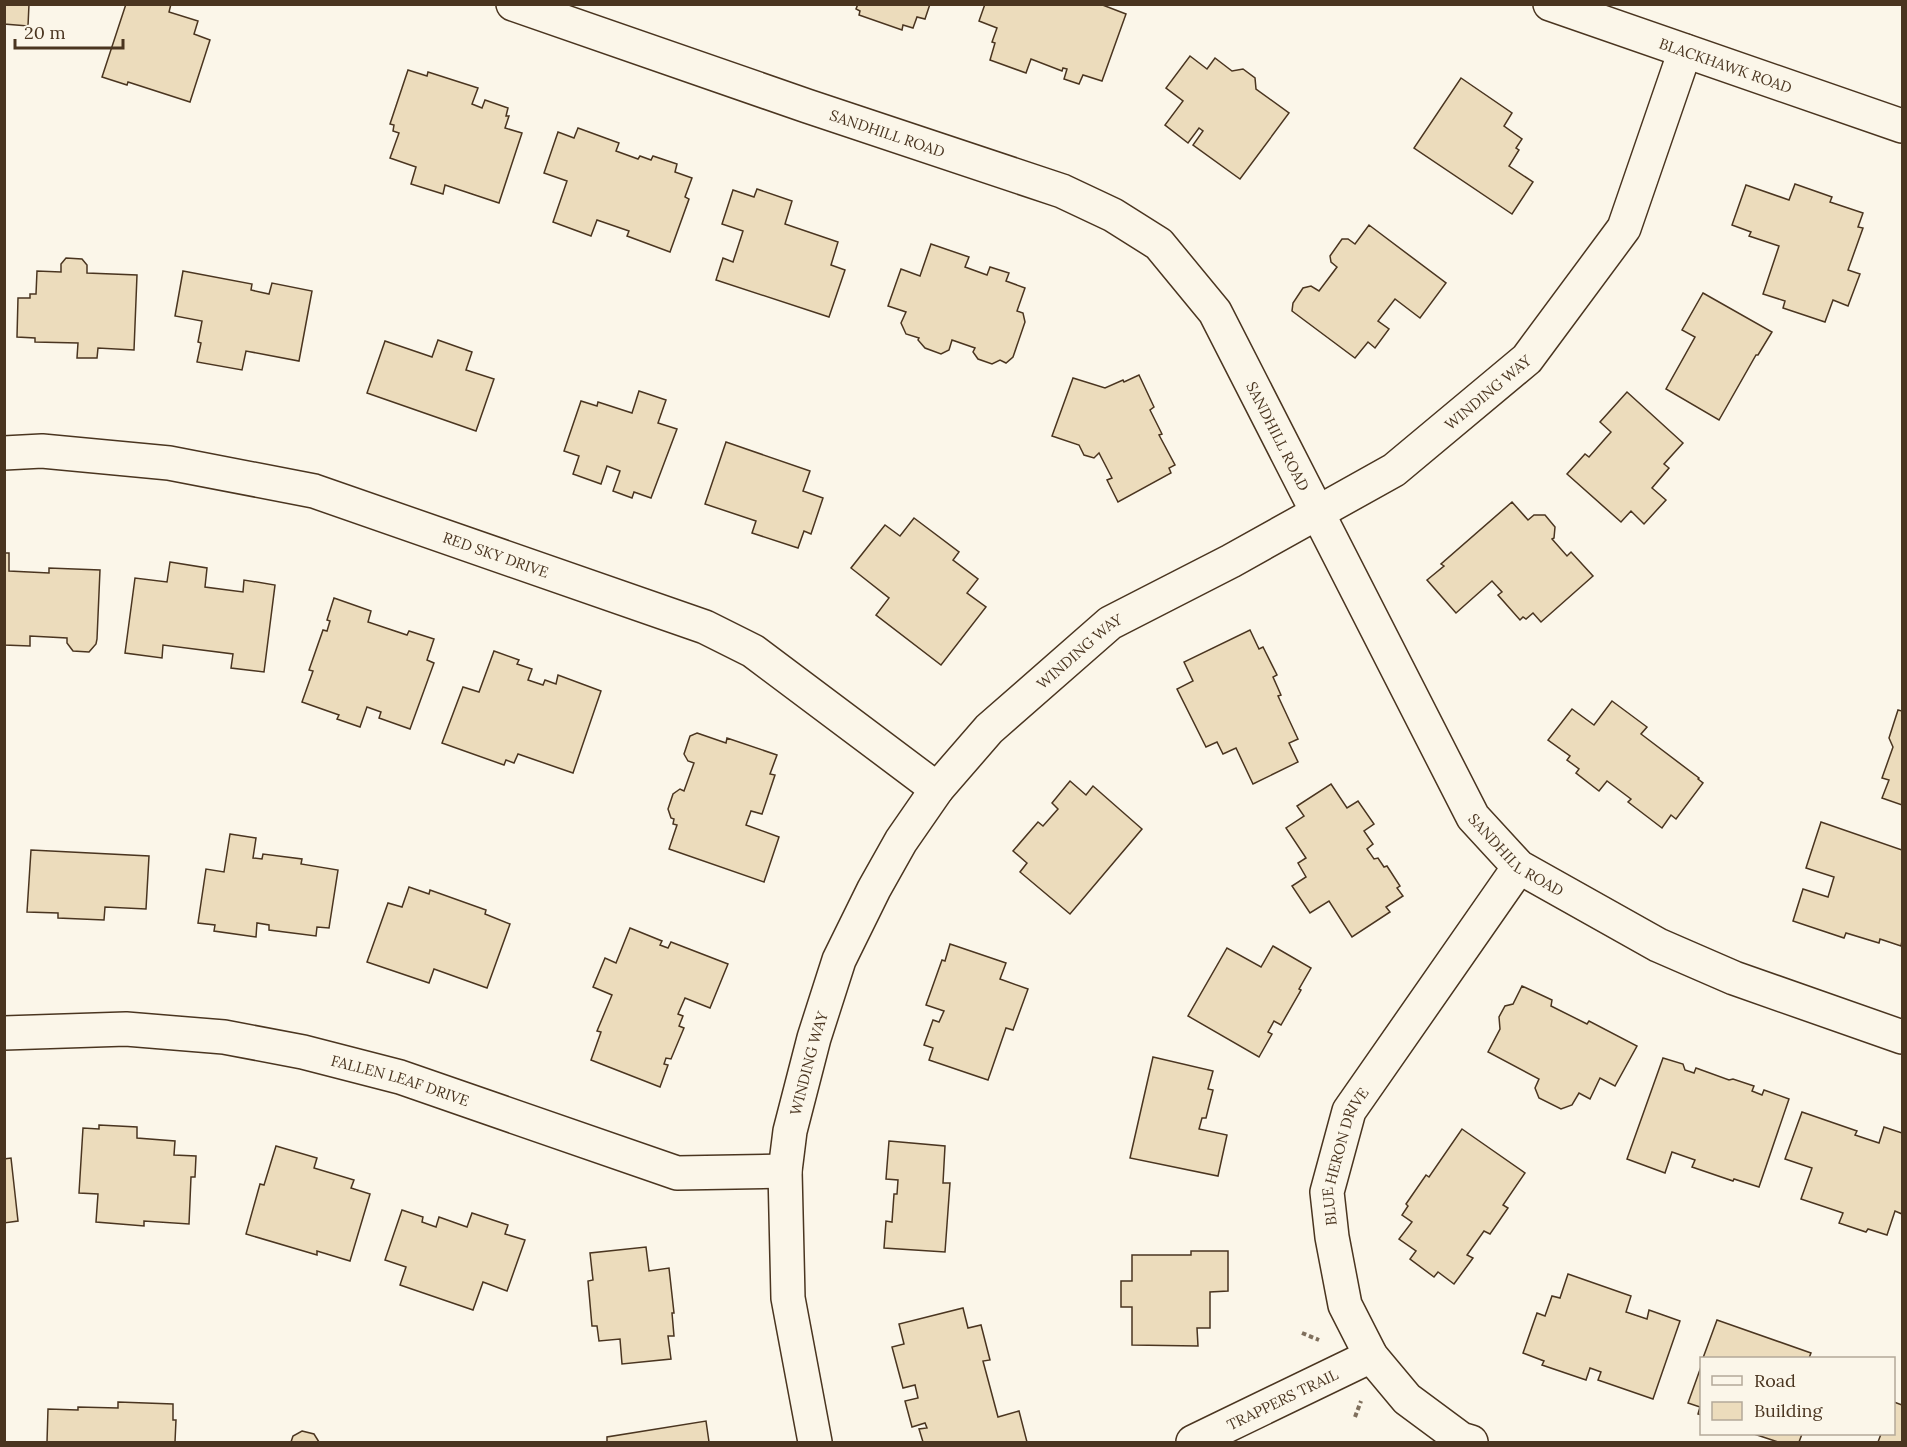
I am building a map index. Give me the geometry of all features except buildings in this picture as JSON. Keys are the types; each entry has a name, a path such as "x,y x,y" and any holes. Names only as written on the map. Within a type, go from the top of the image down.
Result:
{"street":[{"name":"SANDHILL ROAD","path":"513,4 1062,191 1113,215 1159,244 1215,312 1473,817 1519,867 1658,945 1734,978 1902,1037"},
{"name":"BLACKHAWK ROAD","path":"1550,4 1902,126"},
{"name":"WINDING WAY","path":"815,1443 788,1298 785,1171 790,1131 814,1038 839,960 901,841 936,789 989,729 1110,623 1231,561 1394,470 1527,359 1624,228 1685,51"},
{"name":"RED SKY DRIVE","path":"4,453 42,451 169,463 314,491 705,627 753,651 936,789"},
{"name":"BLUE HERON DRIVE","path":"1471,1443 1461,1439 1407,1400 1371,1356 1345,1305 1332,1237 1328,1192 1349,1111 1519,867"},
{"name":"FALLEN LEAF DRIVE","path":"4,1034 126,1029 224,1038 303,1052 400,1077 677,1173 785,1171"},
{"name":"TRAPPERS TRAIL","path":"1193,1443 1371,1356"}],"path":[{"path":"1302,1333 1319,1340"},
{"path":"1355,1417 1361,1401"}]}
